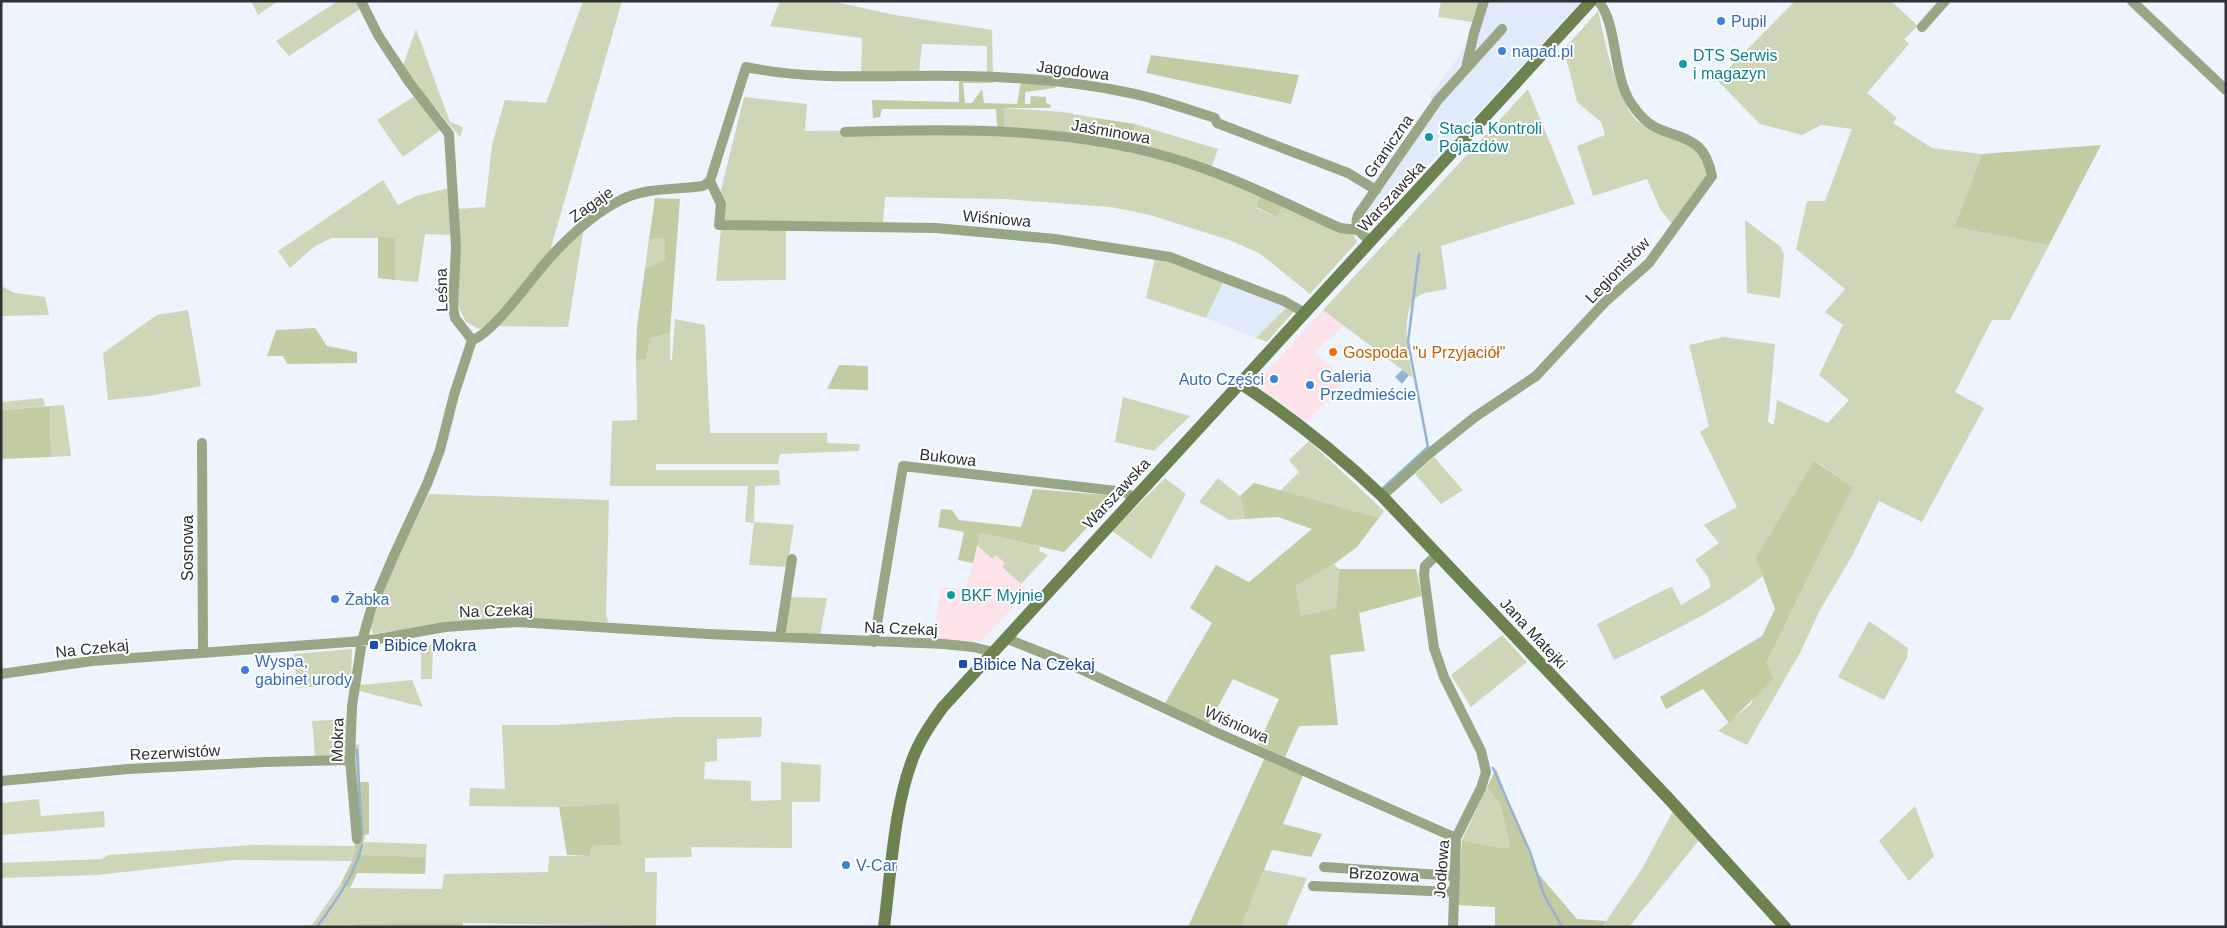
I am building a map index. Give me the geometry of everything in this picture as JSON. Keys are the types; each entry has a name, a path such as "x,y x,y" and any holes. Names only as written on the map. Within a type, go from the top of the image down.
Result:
{"main road":[{"name":"Warszawska","path":"884,927 902,796 914,754 927,729 943,707 1591,1"},
{"name":"Jana Matejki","path":"1240,383 1299,424 1342,459 1382,496 1669,799 1785,927"}],"street":[{"name":"Leśna","path":"361,1 378,36 409,82 449,134 456,247 453,307 455,318 472,340"},
{"name":"Graniczna","path":"1466,69 1484,1"},
{"name":"Legionistów","path":"1382,496 1430,453 1475,417 1536,376 1605,302 1648,262 1712,176 1706,156 1698,146 1679,134 1649,123 1631,103 1617,66 1606,13 1598,1"},
{"path":"1922,27 1945,1"},
{"path":"2132,1 2226,90"},
{"name":"Graniczna","path":"1358,230 1356,223 1358,215 1438,100 1502,29"},
{"name":"Jagodowa","path":"710,181 746,67 798,75 964,76 1054,81 1135,94 1215,118 1217,123 1348,173 1376,190"},
{"name":"Jaśminowa","path":"845,132 1003,132 1112,144 1191,164 1340,228 1358,230"},
{"name":"Zagaje","path":"472,340 488,331 555,252 603,210 622,198 644,192 703,186 710,181"},
{"name":"Wiśniowa","path":"710,181 721,204 720,225 936,228 1055,239 1170,257 1284,301 1305,313"},
{"path":"1358,230 1371,242"},
{"path":"362,641 371,609 427,484 440,450 454,395 472,340"},
{"name":"Sosnowa","path":"202,442 203,654"},
{"name":"Bukowa","path":"874,642 903,466 1125,492 1134,498"},
{"name":"Jodłowa","path":"1437,554 1425,566 1424,576 1434,648 1444,677 1481,752 1486,772 1481,788 1456,838 1453,927"},
{"path":"780,637 792,559"},
{"name":"Na Czekaj","path":"1,674 92,661 362,641 445,627 518,622 974,647 993,652"},
{"name":"Wiśniowa","path":"1005,638 1063,661 1220,734 1456,838"},
{"name":"Mokra","path":"357,839 350,760 352,706 362,641"},
{"name":"Rezerwistów","path":"1,781 128,769 350,760"},
{"name":"Brzozowa","path":"1324,867 1455,876"},
{"name":"Brzozowa","path":"1313,886 1454,892"}],"shaded area":[{"path":"1478,1 1582,1 1367,231 1361,226 1365,212 1440,103 1429,97 1469,43"},
{"path":"1224,280 1288,306 1256,338 1206,318"},
{"path":"1323,310 1344,326 1314,353 1347,380 1307,422 1255,384"},
{"path":"977,545 992,559 996,555 1005,563 1002,568 1028,591 982,641 932,642 941,587 966,589"}],"green space":[{"path":"251,1 278,1 258,15"},
{"path":"338,1 356,1 360,9 289,56 276,41"},
{"path":"583,1 622,1 550,251 490,324 479,329 466,322 458,306 457,209 485,207 492,145 505,100 546,103"},
{"path":"780,1 831,1 895,15 992,30 993,75 987,74 987,46 922,44 919,73 861,72 862,38 770,26"},
{"path":"1441,1 1479,1 1472,22 1438,17"},
{"path":"1795,1 1891,1 1918,26 1904,39 1909,44 1867,93 1897,118 1893,123 1932,148 1982,154 1954,227 2049,245 2010,320 1992,320 1955,392 1984,408 1922,522 1879,501 1852,556 1820,610 1801,651 1747,745 1718,731 1751,704 1766,663 1853,487 1815,461 1757,558 1763,576 1690,622 1614,660 1597,624 1668,588 1672,587 1681,605 1711,587 1708,577 1695,560 1719,543 1704,525 1737,507 1700,432 1709,426 1689,345 1723,337 1775,344 1768,422 1774,425 1777,400 1828,423 1849,400 1819,375 1843,325 1825,312 1845,289 1796,249 1807,201 1825,201 1852,129 1821,125 1802,135 1760,124 1717,80"},
{"path":"1598,11 1613,71 1625,103 1632,115 1640,123 1697,149 1707,169 1706,180 1673,225 1660,209 1647,179 1593,196 1577,146 1605,135 1601,122 1577,102 1564,49"},
{"path":"416,29 450,122 463,127 460,137 402,68"},
{"path":"1151,55 1299,75 1291,104 1146,73"},
{"path":"959,78 993,79 993,83 963,83 965,103 972,103 982,89 984,103 1017,104 1021,82 1056,84 1055,88 1025,92 1025,104 1030,104 1031,96 1046,97 1046,103 1051,105 1050,108 1004,108 1005,129 997,126 996,109 882,109 880,117 873,118 872,100 959,102"},
{"path":"1528,89 1575,204 1441,246 1447,289 1420,295 1413,301 1409,310 1407,334 1413,378 1323,310"},
{"path":"415,96 442,129 403,157 377,120"},
{"path":"744,97 807,104 805,131 895,130 990,133 1038,136 1130,150 1184,164 1206,172 1261,195 1256,208 1277,217 1283,205 1354,235 1357,242 1310,294 1259,253 1229,240 1150,215 1111,207 1004,199 885,197 883,222 725,221 721,190"},
{"path":"1004,108 1063,112 1096,118 1090,137 1005,129"},
{"path":"1096,118 1135,124 1130,144 1090,137"},
{"path":"1135,124 1218,149 1211,169 1130,144"},
{"path":"2101,145 2049,245 1954,227 1982,154"},
{"path":"383,180 398,205 416,196 449,188 450,235 425,234 418,282 395,280 395,238 332,238 315,246 290,268 278,251"},
{"path":"1261,195 1283,205 1277,217 1256,207"},
{"path":"655,198 680,199 670,333 651,338 646,359 636,359 637,326 645,269 665,259 665,238 649,239"},
{"path":"1745,220 1781,247 1784,255 1780,298 1747,293"},
{"path":"584,227 568,327 496,326 556,256"},
{"path":"721,228 786,228 786,280 716,281"},
{"path":"378,237 395,238 395,280 378,278"},
{"path":"665,238 665,259 645,269 649,239"},
{"path":"1155,258 1178,263 1224,280 1206,318 1146,298"},
{"path":"1,286 15,293 45,297 49,315 1,316"},
{"path":"1288,306 1295,310 1267,342 1256,338"},
{"path":"188,310 201,386 149,396 108,400 103,353 157,315"},
{"path":"675,319 705,325 710,433 827,433 827,443 860,444 859,451 780,454 778,464 656,464 656,470 779,470 780,485 755,486 754,522 794,525 787,567 749,565 754,523 745,522 748,486 610,486 612,421 637,420 636,359 646,359 651,338 670,333 670,360 672,360"},
{"path":"315,328 327,346 357,352 357,363 287,364 283,356 267,356 276,330"},
{"path":"839,365 868,366 868,390 827,389"},
{"path":"1123,397 1190,416 1154,451 1115,442"},
{"path":"43,398 45,406 1,410 1,402"},
{"path":"64,405 71,456 51,457 50,406"},
{"path":"50,406 51,457 1,459 1,410"},
{"path":"1309,441 1384,511 1379,518 1280,491 1299,472 1289,460"},
{"path":"1434,457 1463,490 1441,504 1415,474"},
{"path":"1814,461 1853,487 1766,663 1773,679 1729,723 1703,689 1666,709 1660,697 1762,636 1775,609 1756,558"},
{"path":"1165,478 1186,494 1151,559 1112,531"},
{"path":"1218,478 1240,496 1245,519 1229,520 1199,502"},
{"path":"1254,483 1379,518 1357,547 1334,564 1295,586 1301,615 1336,608 1339,569 1416,569 1422,596 1359,613 1365,651 1330,655 1338,725 1299,726 1285,757 1258,745 1279,699 1233,679 1208,725 1165,703 1212,623 1190,608 1216,565 1249,582 1312,529 1278,517 1245,519 1240,496"},
{"path":"1033,489 1117,496 1064,552 980,533 973,563 958,560 964,532 938,527 941,509 952,510 959,520 1021,527"},
{"path":"429,494 609,500 606,616 609,622 482,619 373,634 370,626 399,554"},
{"path":"980,533 1040,547 1039,551 1048,555 1021,584 1002,567 1005,563 996,555 992,559 977,545"},
{"path":"1334,564 1339,569 1336,608 1301,615 1294,586"},
{"path":"788,597 827,598 820,636 784,634"},
{"path":"1869,621 1908,648 1907,658 1884,700 1838,677"},
{"path":"1502,635 1527,662 1471,707 1451,675"},
{"path":"433,644 432,679 421,679 421,647"},
{"path":"352,649 351,684 297,688 294,654"},
{"path":"412,680 423,707 359,691 360,685"},
{"path":"676,717 762,717 761,737 717,739 717,761 705,762 704,779 751,781 751,801 781,800 781,762 821,765 820,802 792,802 792,848 691,847 692,857 645,858 645,872 657,872 656,926 463,923 291,927 312,925 341,883 350,888 442,889 444,874 548,872 549,856 590,856 591,846 621,845 618,803 559,807 469,806 470,788 505,789 502,725 555,725"},
{"path":"348,719 346,756 315,756 312,721"},
{"path":"359,744 360,781 355,782 354,746"},
{"path":"1265,757 1304,773 1283,824 1322,834 1311,857 1272,850 1241,927 1188,927"},
{"path":"1496,769 1536,871 1577,919 1606,921 1602,927 1495,927 1495,907 1457,905 1462,840 1501,848 1510,847 1501,807 1487,787"},
{"path":"350,782 369,782 369,834 365,835 361,855 426,857 425,874 357,873 350,888 341,883 352,861 355,846"},
{"path":"1487,787 1501,807 1510,847 1501,848 1462,840"},
{"path":"39,799 41,816 104,811 105,827 1,835 1,803"},
{"path":"619,803 621,845 591,846 590,856 567,855 559,807"},
{"path":"1915,806 1934,856 1909,881 1879,841"},
{"path":"1673,811 1700,839 1629,927 1602,927 1642,869"},
{"path":"364,842 427,844 426,857 361,855"},
{"path":"253,845 355,846 352,861 234,860 97,875 1,878 1,863 102,859 108,855"},
{"path":"1264,870 1307,878 1286,927 1241,927"},
{"path":"463,923 463,927 353,927 354,924"}],"water":[{"path":"1402,370 1409,375 1402,384 1395,377"}],"waterway":[{"path":"1382,489 1428,447 1408,342 1419,254"},
{"path":"357,750 362,834"},
{"path":"1493,768 1530,852 1544,895 1562,927"},
{"path":"317,927 349,878 355,867 362,845"}],"place":[{"name":"Pupil","path":"1721,21"},
{"name":"napad.pl","path":"1502,51"},
{"name":"DTS Serwis i magazyn","path":"1683,64"},
{"name":"Stacja Kontroli Pojazdów","path":"1429,137"},
{"name":"Gospoda \"u Przyjaciół\"","path":"1333,352"},
{"name":"Auto Części","path":"1274,379"},
{"name":"Galeria Przedmieście","path":"1310,385"},
{"name":"BKF Myjnie","path":"951,595"},
{"name":"Żabka","path":"335,599"},
{"name":"Bibice Mokra","path":"374,645"},
{"name":"Bibice Na Czekaj","path":"963,664"},
{"name":"Wyspa, gabinet urody","path":"245,670"},
{"name":"V-Car","path":"846,865"}]}
